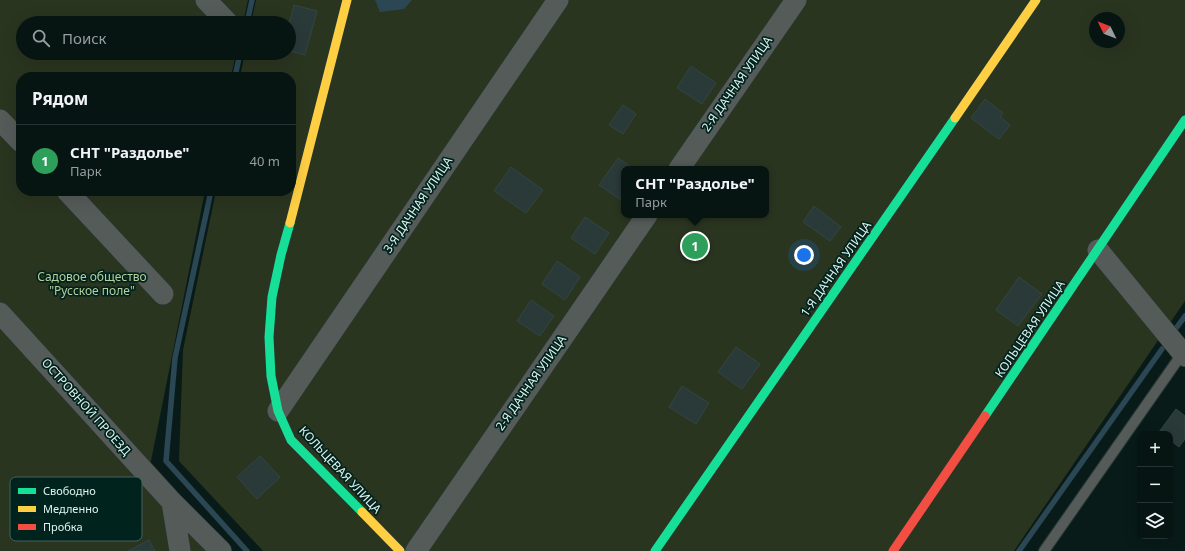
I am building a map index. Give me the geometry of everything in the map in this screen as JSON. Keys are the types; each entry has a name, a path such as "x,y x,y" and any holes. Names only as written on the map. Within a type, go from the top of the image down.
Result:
{"street":[{"path":"206,0 221,16"},
{"name":"КОЛЬЦЕВАЯ УЛИЦА","path":"347,0 299,191 280,255 272,297 270,337 271,376 278,411 291,440 400,551"},
{"name":"3-Я ДАЧНАЯ УЛИЦА","path":"278,411 558,0"},
{"name":"2-Я ДАЧНАЯ УЛИЦА","path":"681,166 796,0"},
{"name":"1-Я ДАЧНАЯ УЛИЦА","path":"656,551 1036,0"},
{"path":"0,120 16,137"},
{"name":"КОЛЬЦЕВАЯ УЛИЦА","path":"893,551 1185,120"},
{"path":"72,196 163,294"},
{"name":"2-Я ДАЧНАЯ УЛИЦА","path":"416,551 645,218"},
{"path":"1098,250 1184,352"},
{"name":"ОСТРОВНОЙ ПРОЕЗД","path":"0,313 172,502 221,551"},
{"path":"172,502 180,551"}],"lane":[{"path":"1044,551 1184,352"}],"green space":[{"name":"Садовое общество \"Русское поле\"","path":"0,0 248,0 245,16 16,16 16,60 235,60 232,72 16,72 16,196 204,196 147,481 213,551 0,551"},
{"path":"256,0 1185,0 1185,301 1014,551 263,551 179,461 183,350 215,196 296,196 296,72 241,72 244,60 296,60 296,16 253,16"}],"water":[{"path":"375,0 412,0 404,9 380,12"}],"building":[{"path":"294,5 317,11 305,55 296,53 296,16 291,16"},
{"path":"691,66 716,83 702,104 677,88"},
{"path":"985,99 1003,113 1000,117 1010,125 999,139 971,118"},
{"path":"623,105 636,114 623,134 609,125"},
{"path":"618,158 630,166 621,166 621,200 599,185"},
{"path":"511,167 543,190 526,213 494,191"},
{"path":"814,206 841,227 830,241 803,222"},
{"path":"585,217 609,233 595,254 571,238"},
{"path":"557,261 580,277 565,300 542,284"},
{"path":"1019,277 1042,294 1018,326 996,310"},
{"path":"531,300 554,316 540,336 517,321"},
{"path":"736,347 760,364 742,389 718,372"},
{"path":"682,386 709,403 696,424 669,407"},
{"path":"1176,409 1185,416 1185,439 1179,447 1173,442 1173,431 1160,431"},
{"path":"260,456 280,477 257,499 237,477"},
{"path":"149,540 155,551 128,551"}],"waterway":[{"path":"249,16 252,0"},
{"path":"236,72 239,60"},
{"path":"210,196 175,358 166,461 247,551"},
{"path":"1177,327 1185,316"},
{"path":"1019,551 1162,349"}],"traffic: fast":[{"path":"655,551 955,118"},
{"path":"985,416 1185,120"},
{"path":"290,223 272,297 269,337 271,376 278,411 291,440 362,512"}],"traffic: slow":[{"path":"290,223 347,0"},
{"path":"955,118 1036,0"},
{"path":"362,512 400,551"}],"traffic: jam":[{"path":"893,551 985,416"}],"place":[{"name":"СНТ \"Раздолье\"","path":"695,246"}]}
